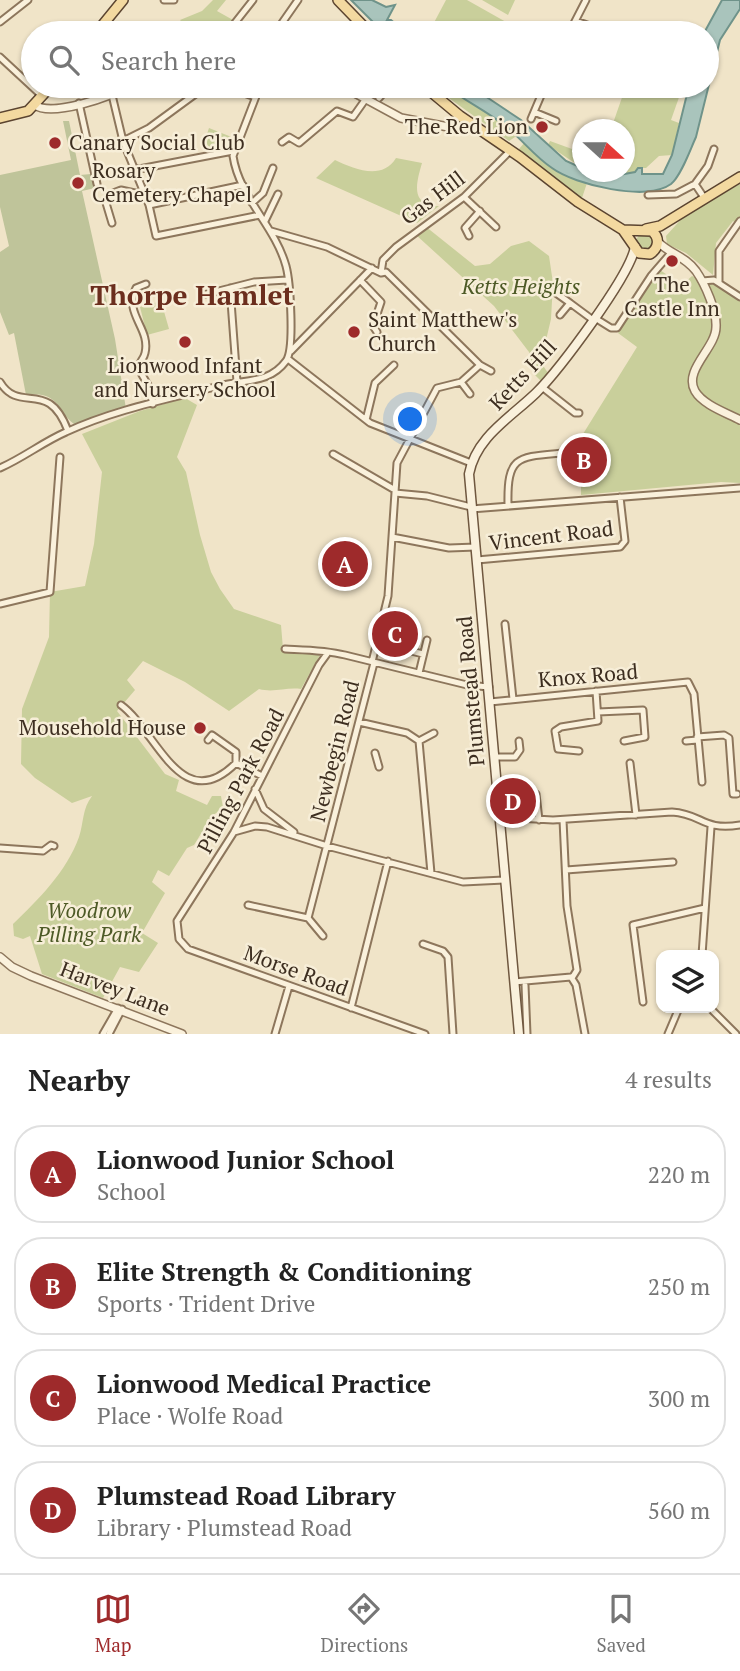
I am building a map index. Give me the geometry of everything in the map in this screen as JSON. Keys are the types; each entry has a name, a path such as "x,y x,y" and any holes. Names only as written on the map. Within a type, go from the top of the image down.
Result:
{"main road":[{"path":"106,21 123,0"},
{"path":"338,0 358,21"},
{"path":"0,118 20,114 35,106 41,98"},
{"path":"439,98 578,202 623,230 639,253 657,252"},
{"path":"634,246 634,237 642,230 658,227 740,177"},
{"path":"657,252 661,231 683,210"},
{"path":"623,230 652,231 657,252"},
{"name":"Ketts Hill","path":"471,463 491,434 542,387 594,319 626,268 634,246"},
{"name":"Ketts Hill","path":"626,268 657,252"},
{"path":"471,463 471,510"},
{"name":"Plumstead Road","path":"471,510 519,1034"}],"street":[{"path":"0,22 28,0"},
{"path":"164,0 174,0"},
{"path":"236,21 253,0"},
{"path":"283,21 298,0"},
{"path":"576,21 586,0"},
{"path":"0,57 21,76"},
{"path":"35,106 45,110 100,98"},
{"path":"113,98 123,141 149,205 156,236 260,215"},
{"path":"123,141 149,128 190,98"},
{"path":"255,98 233,151 234,168 271,231 286,266 291,351"},
{"path":"362,98 401,118 459,129 469,123"},
{"path":"531,120 540,98"},
{"path":"282,142 289,136 299,143 337,111 353,117 365,100"},
{"path":"79,103 97,184"},
{"path":"534,112 556,121"},
{"path":"648,195 676,194 695,184 708,166 714,149"},
{"path":"134,170 233,151"},
{"name":"Gas Hill","path":"381,273 383,260 396,247 464,197 510,152"},
{"path":"253,202 263,193 272,168"},
{"path":"695,184 705,199"},
{"path":"149,205 243,185"},
{"path":"112,223 106,203 111,194 121,190 144,194"},
{"path":"265,221 278,194"},
{"path":"464,197 496,227"},
{"path":"469,236 465,228 480,211"},
{"path":"719,283 719,251 740,221"},
{"path":"271,231 327,247 392,276 491,371"},
{"path":"657,252 670,252 685,258 702,282 716,327 695,372 693,386 702,398 740,421"},
{"path":"657,252 670,252"},
{"path":"556,293 594,319 611,328 617,328 657,252"},
{"path":"0,468 68,431 153,404 237,382 270,377 288,359 291,351 372,268"},
{"path":"203,295 254,282 287,280"},
{"path":"360,280 381,302 373,326 377,332"},
{"path":"702,282 712,280 740,297"},
{"path":"146,285 136,288 131,307 139,323 146,351 138,368 146,380 153,404"},
{"path":"230,288 237,382"},
{"path":"560,315 570,303"},
{"path":"288,359 366,420 471,463"},
{"path":"366,420 375,383 394,365"},
{"name":"Newbegin Road","path":"308,918 359,722 388,596 397,463 437,388 461,382 482,365"},
{"path":"0,382 17,397 41,398 54,404 68,431"},
{"path":"461,382 470,394"},
{"path":"542,387 575,413 579,412"},
{"path":"508,505 508,474 511,469 530,457 564,453"},
{"path":"333,454 395,492 427,496 471,510 738,488 740,480"},
{"path":"0,604 50,592 60,457"},
{"name":"Vincent Road","path":"477,560 620,547 625,541 621,497"},
{"path":"392,537 449,548 476,547"},
{"path":"507,627 513,699"},
{"path":"419,673 427,640"},
{"path":"285,649 319,649 327,654 338,653 479,687 489,687"},
{"path":"411,651 424,654"},
{"name":"Pilling Park Road","path":"177,921 234,832 327,654"},
{"name":"Knox Road","path":"490,702 688,682 694,694 697,738"},
{"path":"577,752 558,749 556,729 598,721 596,691"},
{"path":"132,701 124,707 170,766 203,782 222,775 236,763 236,752 212,735 208,740"},
{"path":"598,712 643,710 645,737 628,742"},
{"path":"359,722 407,733 419,741"},
{"path":"419,741 434,733"},
{"path":"686,741 724,735 729,738 733,794 737,794"},
{"path":"697,738 702,782"},
{"path":"419,741 432,873"},
{"path":"494,757 515,757 521,744"},
{"path":"375,753 379,767"},
{"path":"236,763 262,776"},
{"path":"630,763 636,815"},
{"path":"256,789 271,816 302,837"},
{"path":"538,820 533,794 547,794"},
{"path":"499,817 563,820 672,812 688,814 711,827 740,825"},
{"path":"563,820 577,970 572,978"},
{"path":"234,832 254,826 267,827 327,846 468,883 504,880"},
{"path":"702,950 711,827"},
{"path":"0,848 43,851 51,844"},
{"path":"351,1008 388,861"},
{"path":"566,870 673,862"},
{"path":"248,905 308,918 323,936"},
{"path":"643,1002 637,986 633,921 705,908"},
{"name":"Morse Road","path":"177,921 179,939 188,949 425,1034"},
{"path":"423,944 443,951 448,957 453,1034"},
{"name":"Harvey Lane","path":"0,957 12,967 31,976 120,1008 170,1032 182,1034"},
{"path":"514,982 565,975 572,978 581,1005 585,1034"},
{"path":"525,985 527,1034"},
{"path":"275,1034 289,986"},
{"path":"581,1005 590,1004"},
{"path":"103,1034 120,1008"},
{"path":"109,1034 120,1008"},
{"path":"668,1034 677,1013"},
{"path":"715,1013 736,1034"}],"green space":[{"path":"213,0 226,0 217,11 233,20 180,20 202,11"},
{"path":"446,0 467,0 504,21 435,21"},
{"path":"482,0 515,0 508,15"},
{"path":"449,98 468,98 489,112 518,135 509,141"},
{"path":"622,98 679,98 671,120 679,123 672,155 659,156 646,168 638,168 635,172 635,119 614,119"},
{"path":"63,121 69,121 80,175 91,174 95,188 82,191 115,339 126,409 77,426 52,399 37,394 26,395 14,333 9,335 0,312 0,252 9,246 0,207 0,175 71,160"},
{"path":"209,128 234,138 231,145 207,151 205,140"},
{"path":"550,141 572,149 572,161 548,145"},
{"path":"525,142 552,168 572,177 572,182 587,183 581,201 525,156 519,149"},
{"path":"396,158 422,163 417,192 423,202 439,206 417,223 316,178 335,160 351,167 376,171 390,165"},
{"path":"740,184 740,218 735,223 733,221 716,243 713,275 686,253 667,244 666,236 684,216"},
{"name":"Ketts Heights","path":"425,226 475,266 490,264 511,246 529,241 549,256 553,283 551,319 542,357 542,364 548,373 541,381 534,374 529,352 494,306 415,234"},
{"path":"645,233 651,236 654,242 651,248 645,251 639,248 636,242 639,236"},
{"path":"660,270 682,285 692,276 716,286 740,301 740,483 721,482 581,495 581,478 593,449 578,442 637,347 618,333"},
{"path":"161,301 169,329 147,335 140,307"},
{"name":"Woodrow Pilling Park","path":"185,398 197,405 177,457 186,472 211,572 234,609 281,625 283,649 320,655 301,689 259,689 229,711 185,682 143,661 127,680 135,690 117,711 165,774 179,780 176,791 207,805 212,796 221,796 223,808 212,816 194,845 187,848 169,876 158,870 152,882 165,893 142,933 158,943 139,972 120,967 103,998 42,974 30,936 23,939 14,936 13,924 42,895 74,850 92,796 72,803 35,778 21,764 22,709 49,637 50,592 85,586 94,544 102,472 82,434 140,411"}],"water":[{"path":"351,0 372,0 386,7 395,5 387,20 392,21 372,21"},
{"path":"722,0 740,0 740,9 719,44 719,21 711,21"},
{"path":"463,98 488,98 521,120 572,164 572,178 545,163 504,125"},
{"path":"686,98 706,98 696,137 682,169 671,184 660,189 629,191 583,182 635,182 638,168 642,168 642,174 663,174 672,155"}],"place":[{"name":"The Red Lion","path":"542,127"},
{"name":"Canary Social Club","path":"55,143"},
{"name":"Rosary Cemetery Chapel","path":"78,183"},
{"name":"The Castle Inn","path":"672,261"},
{"name":"Saint Matthew's Church","path":"354,332"},
{"name":"Lionwood Infant and Nursery School","path":"185,342"},
{"name":"Elite Strength & Conditioning","path":"584,460"},
{"name":"Lionwood Junior School","path":"345,564"},
{"name":"Lionwood Medical Practice","path":"395,634"},
{"name":"Mousehold House","path":"200,728"},
{"name":"Plumstead Road Library","path":"513,801"}],"district":[{"name":"Thorpe Hamlet","path":"192,295"}]}
